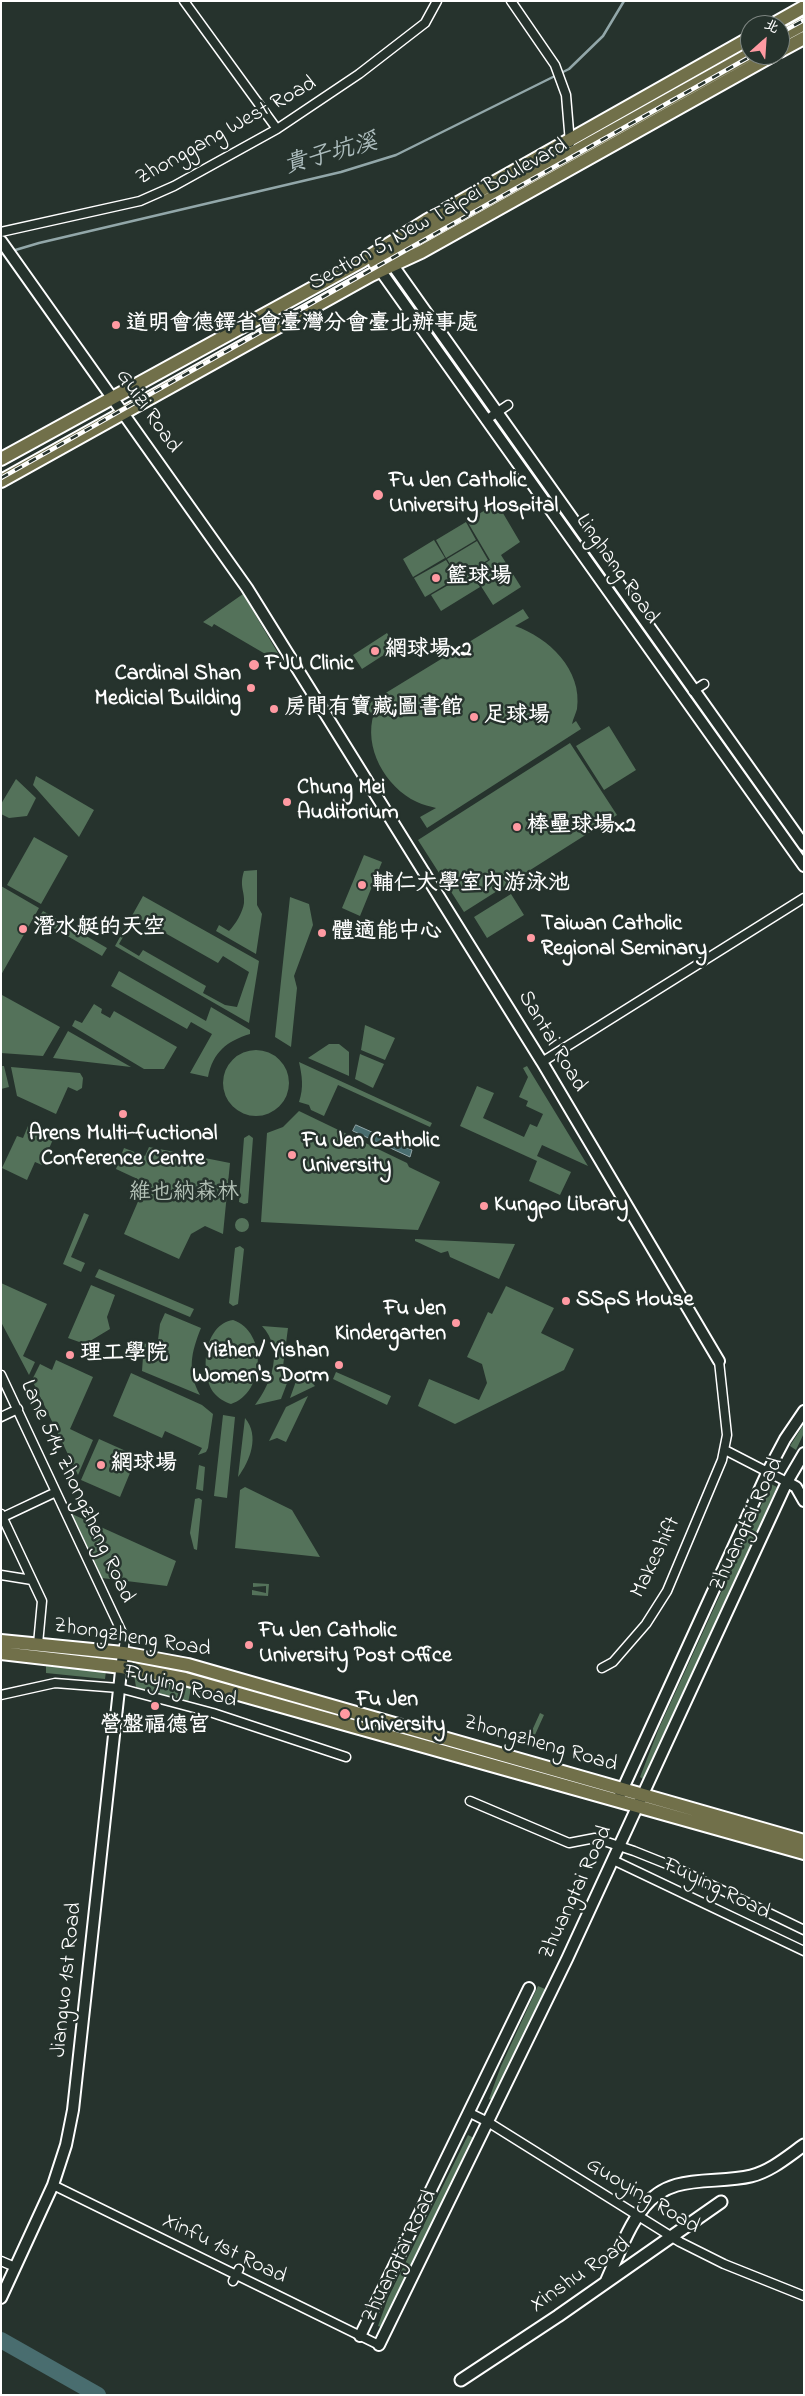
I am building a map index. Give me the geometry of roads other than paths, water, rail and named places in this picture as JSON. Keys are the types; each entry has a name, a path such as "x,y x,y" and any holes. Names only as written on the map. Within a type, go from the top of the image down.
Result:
{"main road":[{"path":"790,15 804,7"},
{"path":"790,32 804,24"},
{"path":"790,46 804,38"},
{"name":"Section 5, New Taipei Boulevard","path":"1,459 362,262 426,221 740,44"},
{"name":"Section 5, New Taipei Boulevard","path":"1,481 124,414 379,268 570,154 740,60"},
{"name":"Section 5, New Taipei Boulevard","path":"379,268 421,252 755,65"},
{"path":"362,262 379,268"},
{"name":"Zhongzheng Road","path":"1,1641 123,1653 204,1670 620,1795"},
{"name":"Zhongzheng Road","path":"1,1653 122,1667 201,1683 642,1801 804,1841"},
{"path":"201,1683 204,1670"},
{"name":"Zhongzheng Road","path":"642,1801 804,1853"},
{"path":"605,2284 638,2216 650,2200 672,2185 686,2182 737,2179 766,2171 804,2145"},
{"name":"Xinshu Road","path":"461,2380 605,2284 721,2202"}],"street":[{"path":"184,1 277,129"},
{"name":"Zhonggang West Road","path":"1,232 140,201 174,186 277,129 359,74 425,23 437,1"},
{"path":"511,1 555,65 563,85 570,140 571,167"},
{"name":"Guizi Road","path":"3,243 247,588"},
{"name":"Linghang Road","path":"379,268 497,413 804,845"},
{"name":"Linghang Road","path":"379,268 804,866"},
{"path":"486,420 508,405"},
{"name":"Santai Road","path":"247,588 542,1062 719,1361 727,1435 725,1450"},
{"path":"693,691 704,684"},
{"path":"542,1062 804,898"},
{"name":"Lane 514, Zhongzheng Road","path":"1,1375 125,1640 123,1653"},
{"path":"1,1417 18,1409"},
{"name":"Zhuangtai Road","path":"620,1795 768,1472 785,1439 804,1411"},
{"path":"725,1450 796,1486 804,1501"},
{"name":"Makeshift","path":"602,1668 613,1662 635,1637 667,1591 725,1450"},
{"name":"Zhuangtai Road","path":"379,2345 567,1959 642,1801 788,1482 804,1453"},
{"path":"38,1644 42,1601 2,1517 56,1492"},
{"path":"1,1575 32,1580"},
{"name":"Jianguo 1st Road","path":"1,2298 53,2185 66,2145 73,2110 123,1653"},
{"name":"Fuying Road","path":"1,1695 55,1683 119,1688 213,1713 346,1757"},
{"path":"470,1801 569,1843 595,1838 620,1846 674,1867 804,1930"},
{"name":"Fuying Road","path":"613,1860 804,1951"},
{"name":"Zhuangtai Road","path":"360,2336 470,2113 529,1988"},
{"name":"Guoying Road","path":"470,2113 488,2122 672,2237 724,2264 804,2296"},
{"name":"Xinfu 1st Road","path":"53,2185 379,2345"},
{"path":"1,2261 15,2267"}],"water":[{"path":"356,1125 412,1150 410,1157 353,1131"}],"waterway":[{"name":"貴子坑溪","path":"12,251 341,172 396,155 569,69 603,36 624,1"},
{"path":"1,2340 98,2395"}],"railway":[{"path":"790,28 804,20"},
{"path":"1,478 740,62"}],"place":[{"name":"道明會德鐸省會臺灣分會臺北辦事處","path":"116,325"},
{"name":"Fu Jen Catholic University Hospital","path":"378,495"},
{"name":"籃球場","path":"436,578"},
{"name":"網球場x2","path":"375,651"},
{"name":"FJU Clinic","path":"254,665"},
{"name":"Cardinal Shan Medicial Building","path":"251,688"},
{"name":"房間有寶藏;圖書館","path":"274,709"},
{"name":"足球場","path":"474,717"},
{"name":"Chung Mei Auditorium","path":"287,802"},
{"name":"棒壘球場x2","path":"517,827"},
{"name":"輔仁大學室內游泳池","path":"362,885"},
{"name":"潛水艇的天空","path":"23,929"},
{"name":"體適能中心","path":"322,933"},
{"name":"Taiwan Catholic Regional Seminary","path":"531,938"},
{"name":"Arens Multi-fuctional Conference Centre","path":"123,1114"},
{"name":"Fu Jen Catholic University","path":"292,1155"},
{"name":"Kungpo Library","path":"484,1206"},
{"name":"SSpS House","path":"566,1301"},
{"name":"Fu Jen Kindergarten","path":"456,1323"},
{"name":"理工學院","path":"70,1355"},
{"name":"Yizhen/ Yishan Women's Dorm","path":"339,1365"},
{"name":"網球場","path":"101,1465"},
{"name":"Fu Jen Catholic University Post Office","path":"249,1645"},
{"name":"營盤福德宮","path":"155,1706"},
{"name":"Fu Jen University","path":"345,1714"}],"park label":[{"name":"維也納森林","path":"184,1194"}]}
